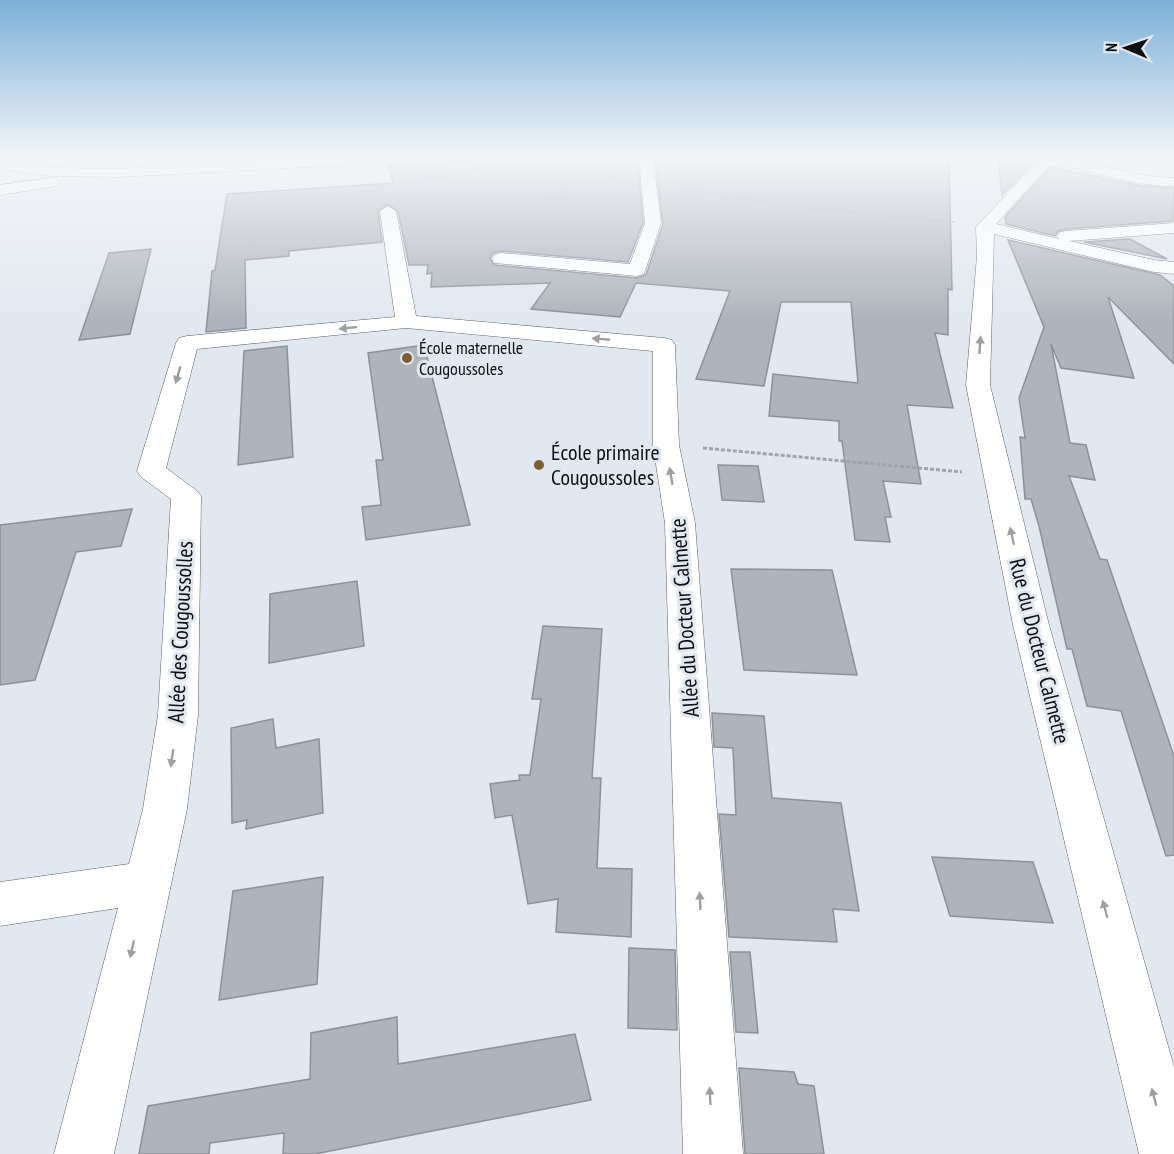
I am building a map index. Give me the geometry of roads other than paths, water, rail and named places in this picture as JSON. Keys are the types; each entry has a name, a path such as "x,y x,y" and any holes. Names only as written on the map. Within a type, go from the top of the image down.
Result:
{"street":[{"path":"388,212 406,322"},
{"path":"501,259 637,270 653,223 651,212"},
{"path":"999,212 986,226 1154,266 1174,268"},
{"name":"Rue du Docteur Calmette","path":"986,226 978,385 1031,625 1169,1154"},
{"path":"1034,238 1174,228"},
{"name":"Allée du Docteur Calmette","path":"406,322 664,345 666,445 680,524 713,1154"},
{"name":"Allée des Cougoussolles","path":"84,1154 165,809 178,715 186,496 151,471 187,343 406,322"},
{"path":"0,904 148,882"}],"place":[{"name":"École maternelle Cougoussoles","path":"407,358"},
{"name":"École primaire Cougoussoles","path":"539,465"}]}
